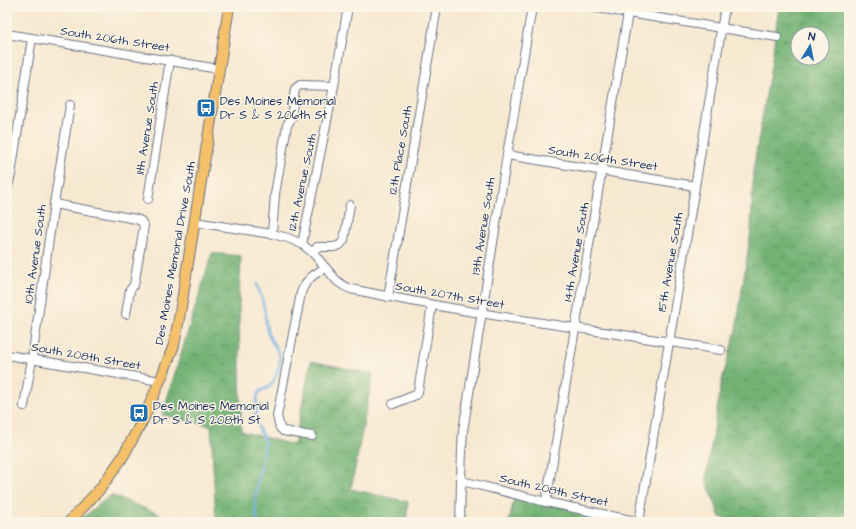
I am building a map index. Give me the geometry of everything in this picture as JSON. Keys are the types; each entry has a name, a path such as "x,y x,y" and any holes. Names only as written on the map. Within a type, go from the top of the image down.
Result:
{"main road":[{"name":"Des Moines Memorial Drive South","path":"69,522 100,489 122,458 144,418 174,345 229,7"}],"street":[{"name":"12th Avenue South","path":"302,244 334,86 348,7"},
{"name":"12th Place South","path":"388,297 437,7"},
{"name":"13th Avenue South","path":"460,522 463,431 532,7"},
{"path":"591,7 628,10 722,28 777,36"},
{"name":"15th Avenue South","path":"640,522 725,7"},
{"name":"14th Avenue South","path":"546,502 628,10"},
{"name":"South 206th Street","path":"7,34 219,69"},
{"path":"7,190 11,174 32,38"},
{"name":"11th Avenue South","path":"148,200 170,60"},
{"path":"272,234 276,187 287,125 291,119 295,89 300,85 334,86"},
{"name":"10th Avenue South","path":"24,406 70,105"},
{"name":"South 206th Street","path":"507,155 695,186"},
{"path":"54,204 141,221 144,226 134,285 130,290 126,314"},
{"path":"313,253 317,247 334,247 340,245 344,240 350,205"},
{"name":"South 207th Street","path":"195,222 272,234 288,238 302,244 313,253 337,281 351,289 432,306 720,350"},
{"path":"312,436 283,431 280,428 277,416 301,293 309,278 326,268"},
{"path":"393,404 413,396 418,392 432,306"},
{"name":"South 208th Street","path":"7,355 160,381"},
{"name":"South 208th Street","path":"462,481 546,502 640,522"}],"green space":[{"path":"779,7 849,7 849,522 736,522 720,517 706,479 721,384 736,330 751,230 753,171 771,66"},
{"path":"212,253 241,256 239,303 241,431 294,445 311,361 373,374 351,489 408,502 406,522 216,522 211,426 162,415"},
{"path":"515,494 630,522 509,522"},
{"path":"111,495 179,522 77,522"}],"waterway":[{"path":"257,284 263,305 268,333 280,357 278,370 274,381 269,387 259,392 257,398 256,420 265,443 256,491 257,522"}],"place":[{"name":"Des Moines Memorial Dr S & S 206th St","path":"206,108"},
{"name":"Des Moines Memorial Dr S & S 208th St","path":"139,413"}]}
